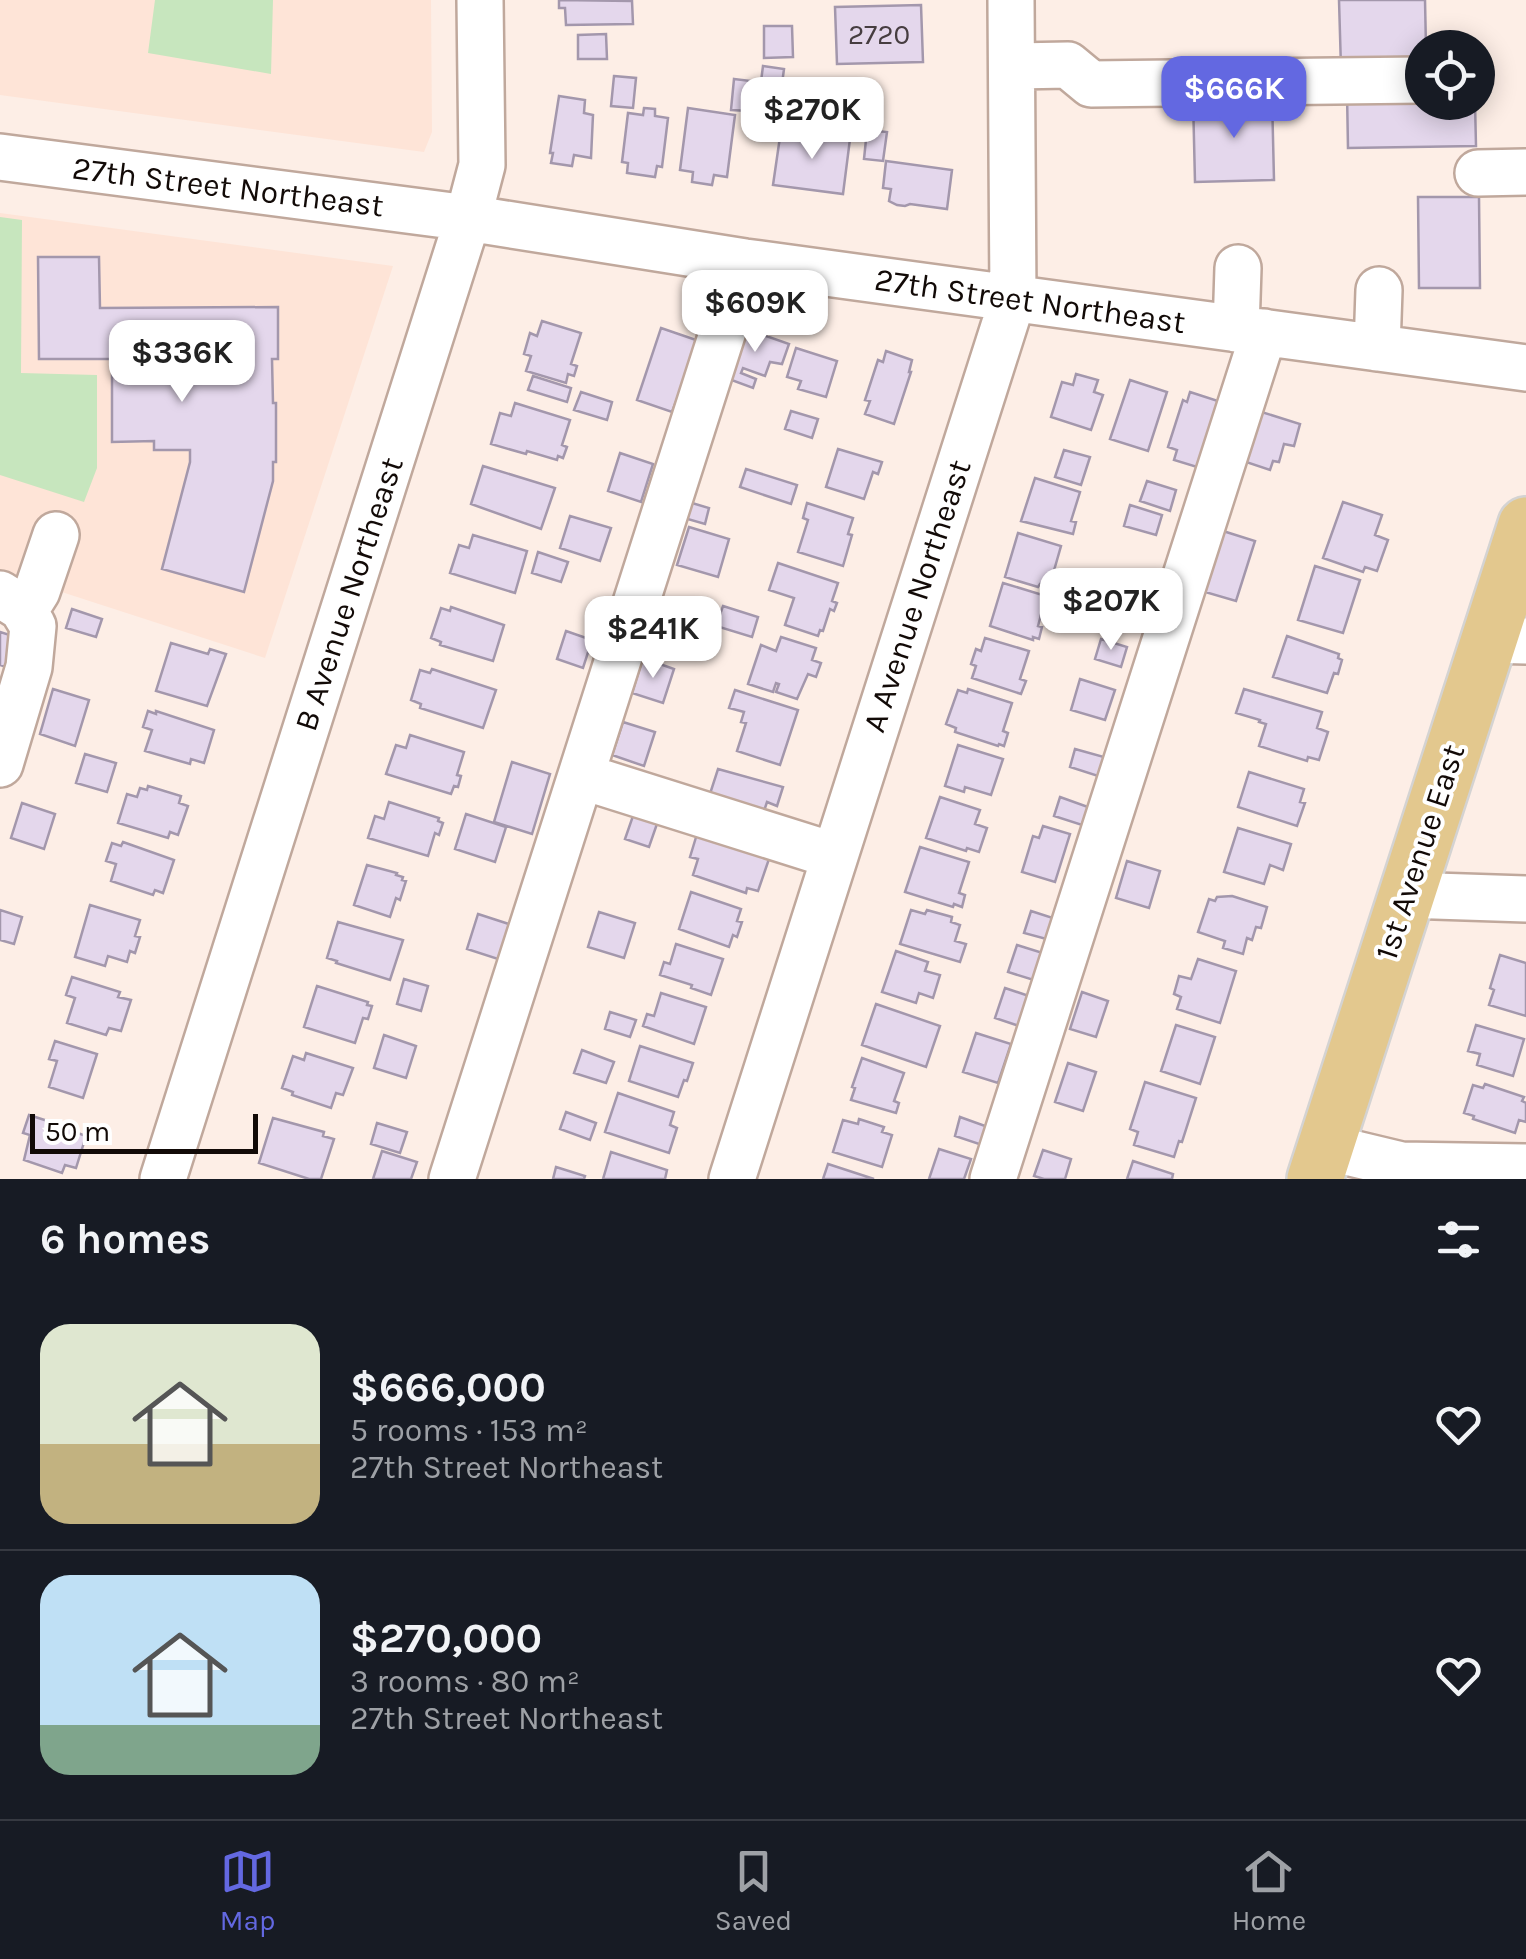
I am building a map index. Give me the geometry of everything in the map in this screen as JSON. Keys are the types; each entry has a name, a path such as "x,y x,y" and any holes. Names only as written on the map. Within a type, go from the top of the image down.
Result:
{"main road":[{"name":"1st Avenue East","path":"1321,1163 1405,895 1508,640 1526,525"}],"street":[{"name":"B Avenue Northeast","path":"163,1179 468,218 482,165 480,0"},
{"name":"A Avenue Northeast","path":"732,1179 1013,298 1010,0"},
{"path":"1012,66 1068,65 1091,84 1405,80"},
{"name":"27th Street Northeast","path":"0,157 468,218 745,262 1526,368"},
{"path":"1478,173 1526,172"},
{"path":"452,1179 745,262"},
{"path":"993,1179 1250,331 1238,268"},
{"path":"1377,348 1379,290"},
{"path":"0,764 30,668 33,626 11,601 37,591 56,535"},
{"path":"581,776 835,856"},
{"path":"1405,895 1526,899"},
{"path":"1321,1163 1526,1167"}],"shaded area":[{"path":"0,0 431,0 432,132 424,152 0,95"},
{"path":"0,213 393,266 265,658 0,572"}],"green space":[{"path":"155,0 273,0 271,74 148,53"},
{"path":"0,217 22,220 21,373 97,375 97,468 84,502 0,475"}],"building":[{"path":"559,0 632,1 633,24 566,25 565,8 559,8"},
{"path":"1339,0 1425,0 1426,30 1405,30 1405,66 1341,68"},
{"path":"921,5 923,62 837,64 835,7"},
{"path":"764,26 792,26 793,57 764,58"},
{"path":"606,34 607,59 578,59 578,35"},
{"path":"763,66 784,69 780,99 759,97"},
{"path":"614,76 636,78 633,108 611,106"},
{"path":"734,79 751,81 749,111 731,110"},
{"path":"1405,91 1405,120 1475,120 1476,146 1348,148 1347,93"},
{"path":"559,96 585,100 584,113 593,115 591,158 574,155 572,166 551,163"},
{"path":"1272,96 1274,180 1195,182 1193,98 1218,98 1218,112 1248,111 1247,97"},
{"path":"644,108 655,109 655,116 668,118 662,167 657,166 655,177 627,173 628,163 622,162 628,113 643,115"},
{"path":"688,108 735,115 727,177 714,175 712,185 692,182 693,172 680,170"},
{"path":"781,130 850,139 843,194 773,185"},
{"path":"867,130 887,132 883,161 864,159"},
{"path":"886,161 952,170 947,209 889,201 891,189 883,188"},
{"path":"1418,197 1479,197 1480,288 1419,288"},
{"path":"38,257 99,257 100,308 278,307 278,359 272,359 276,462 244,592 162,569 190,450 154,450 154,441 112,442 112,359 39,359"},
{"path":"542,321 581,333 571,364 577,366 574,376 568,374 566,383 526,371 531,356 524,354 530,333 537,336"},
{"path":"661,328 699,341 672,412 637,400"},
{"path":"740,328 753,332 754,328 789,344 782,364 770,362 765,376 743,368 741,373 756,379 753,388 726,378"},
{"path":"796,348 837,361 826,397 798,389 801,381 787,377"},
{"path":"886,351 912,360 894,424 865,414 870,401 865,400 878,360 883,362"},
{"path":"1076,374 1098,380 1094,392 1103,395 1091,430 1051,417 1062,382 1073,385"},
{"path":"533,376 571,388 567,402 528,390"},
{"path":"1130,380 1167,392 1148,451 1110,439"},
{"path":"581,392 612,402 607,420 574,410"},
{"path":"1190,392 1218,401 1215,411 1219,412 1204,459 1200,458 1197,467 1174,460 1177,450 1168,447 1183,400 1187,402"},
{"path":"515,403 570,420 562,445 567,447 563,458 558,456 557,460 527,451 526,454 491,444 500,413 511,416"},
{"path":"1255,410 1300,424 1294,446 1284,444 1279,462 1273,461 1270,470 1243,461"},
{"path":"791,411 818,419 812,438 785,429"},
{"path":"838,449 882,462 878,474 873,472 864,499 826,487"},
{"path":"1064,450 1090,457 1081,485 1055,477"},
{"path":"620,453 653,464 641,502 608,491"},
{"path":"483,466 555,488 541,529 471,504"},
{"path":"746,469 797,485 791,504 740,487"},
{"path":"1035,478 1080,492 1071,521 1076,522 1073,534 1021,521"},
{"path":"1147,481 1176,490 1170,511 1140,501"},
{"path":"682,500 709,508 705,524 677,516"},
{"path":"1343,502 1382,515 1375,535 1388,540 1377,571 1365,567 1363,572 1323,558"},
{"path":"807,503 853,518 843,566 798,552 808,520 803,518"},
{"path":"1130,505 1162,515 1156,535 1124,526"},
{"path":"570,516 611,528 600,561 560,548"},
{"path":"689,527 729,539 718,577 677,565"},
{"path":"1223,531 1255,541 1236,601 1205,592"},
{"path":"1018,533 1061,546 1053,574 1059,576 1055,588 1005,577"},
{"path":"473,535 527,551 515,593 450,573 459,545 469,548"},
{"path":"538,552 568,562 561,582 532,573"},
{"path":"778,563 838,583 832,601 837,603 834,611 830,609 818,636 785,625 794,598 769,590"},
{"path":"1315,566 1360,580 1343,633 1298,620"},
{"path":"1003,583 1046,596 1038,626 1042,627 1039,639 990,626"},
{"path":"723,606 758,617 752,637 716,626"},
{"path":"451,607 504,625 493,661 440,645 431,638 441,608 450,611"},
{"path":"72,609 102,619 96,637 66,628"},
{"path":"566,631 592,640 583,668 557,659"},
{"path":"0,632 19,638 9,668 0,665"},
{"path":"1287,636 1339,654 1342,660 1338,674 1334,673 1327,693 1273,677"},
{"path":"781,637 816,648 812,660 821,663 816,677 808,674 797,699 776,692 776,683 773,692 748,684 761,645 776,651"},
{"path":"985,638 1029,651 1020,679 1026,681 1021,694 972,678 976,666 971,664"},
{"path":"1101,639 1127,647 1121,667 1095,659"},
{"path":"171,643 208,654 210,649 226,654 207,706 156,691"},
{"path":"643,658 674,669 663,703 632,693"},
{"path":"432,669 496,690 483,728 420,708 421,704 411,700 420,670 430,673"},
{"path":"1080,679 1115,690 1105,720 1071,710"},
{"path":"53,689 89,700 75,746 40,734"},
{"path":"968,689 1012,703 1003,731 1008,733 1004,746 955,732 956,728 946,724 958,690 967,693"},
{"path":"1244,689 1322,712 1317,728 1328,732 1319,760 1308,757 1307,761 1259,746 1266,724 1236,713"},
{"path":"735,690 798,710 780,765 737,751 746,723 741,722 744,712 729,708"},
{"path":"148,711 214,730 204,763 191,759 190,764 145,751 152,730 143,727"},
{"path":"623,722 655,732 644,766 612,755"},
{"path":"410,735 464,752 457,775 461,776 458,787 454,786 451,794 386,774 396,745 406,748"},
{"path":"958,745 1003,759 991,795 945,786"},
{"path":"1075,749 1104,757 1098,776 1070,767"},
{"path":"85,754 116,763 107,792 76,783"},
{"path":"512,762 550,774 532,834 494,822"},
{"path":"718,769 783,787 777,806 767,802 761,820 708,800"},
{"path":"1249,772 1304,789 1300,802 1305,803 1297,826 1238,807"},
{"path":"148,786 181,796 179,803 188,806 178,835 170,832 168,838 118,823 127,794 137,797 140,788 147,790"},
{"path":"940,797 980,810 975,824 987,828 979,852 926,838"},
{"path":"1060,797 1088,807 1082,825 1054,816"},
{"path":"389,802 439,818 443,823 439,835 435,833 428,856 368,838 375,816 384,819"},
{"path":"22,803 55,814 44,849 11,838"},
{"path":"634,813 658,821 649,847 625,839"},
{"path":"466,814 506,827 495,862 455,849"},
{"path":"1043,826 1070,834 1055,882 1022,872 1033,836 1039,838"},
{"path":"1238,828 1291,844 1283,870 1270,865 1264,884 1224,872"},
{"path":"697,834 769,859 758,891 747,888 746,893 693,875 698,859 690,857"},
{"path":"123,842 174,860 163,893 155,890 153,895 111,881 116,864 106,861 112,843 121,846"},
{"path":"920,847 969,862 959,893 965,895 962,907 905,892"},
{"path":"1127,861 1160,871 1149,908 1116,898"},
{"path":"367,865 397,873 406,881 390,917 354,905"},
{"path":"691,892 741,909 737,921 742,922 729,947 679,929"},
{"path":"1232,896 1267,907 1261,928 1256,927 1252,940 1247,938 1243,954 1223,948 1225,941 1198,932 1209,899"},
{"path":"90,905 140,920 135,936 140,937 127,962 108,956 105,966 75,957"},
{"path":"0,910 22,917 14,944 0,940"},
{"path":"911,910 952,917 951,922 960,925 955,941 966,944 960,962 900,944"},
{"path":"1031,911 1056,919 1050,940 1024,933"},
{"path":"599,912 635,923 624,958 588,947"},
{"path":"478,914 512,925 501,960 467,949"},
{"path":"338,922 403,940 390,980 327,958"},
{"path":"676,944 723,959 711,995 660,975 664,962 670,964"},
{"path":"1017,945 1046,954 1037,981 1008,972"},
{"path":"896,951 928,962 925,971 940,975 933,998 919,993 916,1003 882,992"},
{"path":"1500,955 1526,963 1526,1016 1489,1005"},
{"path":"1198,959 1236,971 1220,1023 1177,1009 1181,997 1174,994 1179,976 1191,979"},
{"path":"72,977 120,992 118,997 131,1000 121,1031 109,1028 106,1035 67,1023 75,998 66,995"},
{"path":"404,979 428,986 421,1011 397,1004"},
{"path":"317,986 372,1006 368,1019 363,1018 355,1043 304,1027"},
{"path":"1005,988 1032,997 1022,1027 995,1018"},
{"path":"1082,992 1108,1001 1096,1037 1070,1029"},
{"path":"661,993 706,1007 694,1044 643,1026 647,1014 654,1016"},
{"path":"876,1004 940,1026 926,1067 862,1045"},
{"path":"610,1012 636,1020 630,1037 605,1029"},
{"path":"1176,1025 1215,1037 1200,1084 1161,1071"},
{"path":"1476,1025 1524,1039 1513,1076 1477,1065 1480,1054 1468,1051"},
{"path":"976,1033 1011,1044 998,1083 963,1072"},
{"path":"384,1035 416,1046 406,1078 374,1068"},
{"path":"55,1041 97,1054 83,1098 49,1087 57,1061 49,1059"},
{"path":"640,1046 693,1063 678,1097 629,1081"},
{"path":"582,1050 614,1062 606,1083 574,1073"},
{"path":"306,1053 353,1068 343,1095 336,1093 331,1108 282,1088 293,1056 304,1060"},
{"path":"862,1058 904,1073 894,1101 899,1103 896,1113 851,1100"},
{"path":"1068,1063 1096,1072 1083,1111 1055,1102"},
{"path":"1145,1082 1196,1098 1174,1157 1134,1145 1138,1132 1130,1129"},
{"path":"1485,1084 1524,1097 1526,1122 1519,1120 1515,1133 1464,1113 1473,1085 1483,1088"},
{"path":"618,1093 674,1112 670,1125 677,1128 669,1153 605,1132"},
{"path":"566,1112 596,1123 590,1140 560,1129"},
{"path":"29,1115 86,1136 76,1168 65,1165 62,1173 24,1160 30,1135 23,1133"},
{"path":"960,1117 988,1127 982,1145 955,1136"},
{"path":"273,1118 324,1132 323,1136 334,1139 321,1179 259,1163"},
{"path":"859,1119 884,1127 882,1132 892,1135 882,1167 833,1152 843,1120 858,1124"},
{"path":"377,1123 407,1132 400,1153 371,1144"},
{"path":"939,1149 971,1159 964,1179 929,1179"},
{"path":"1043,1150 1071,1159 1065,1179 1034,1176"},
{"path":"382,1151 417,1162 411,1179 373,1179"},
{"path":"611,1152 667,1170 665,1179 603,1179"},
{"path":"1133,1161 1173,1174 1172,1179 1127,1179"},
{"path":"828,1164 874,1179 823,1179"},
{"path":"556,1167 585,1176 584,1179 553,1179"}]}
